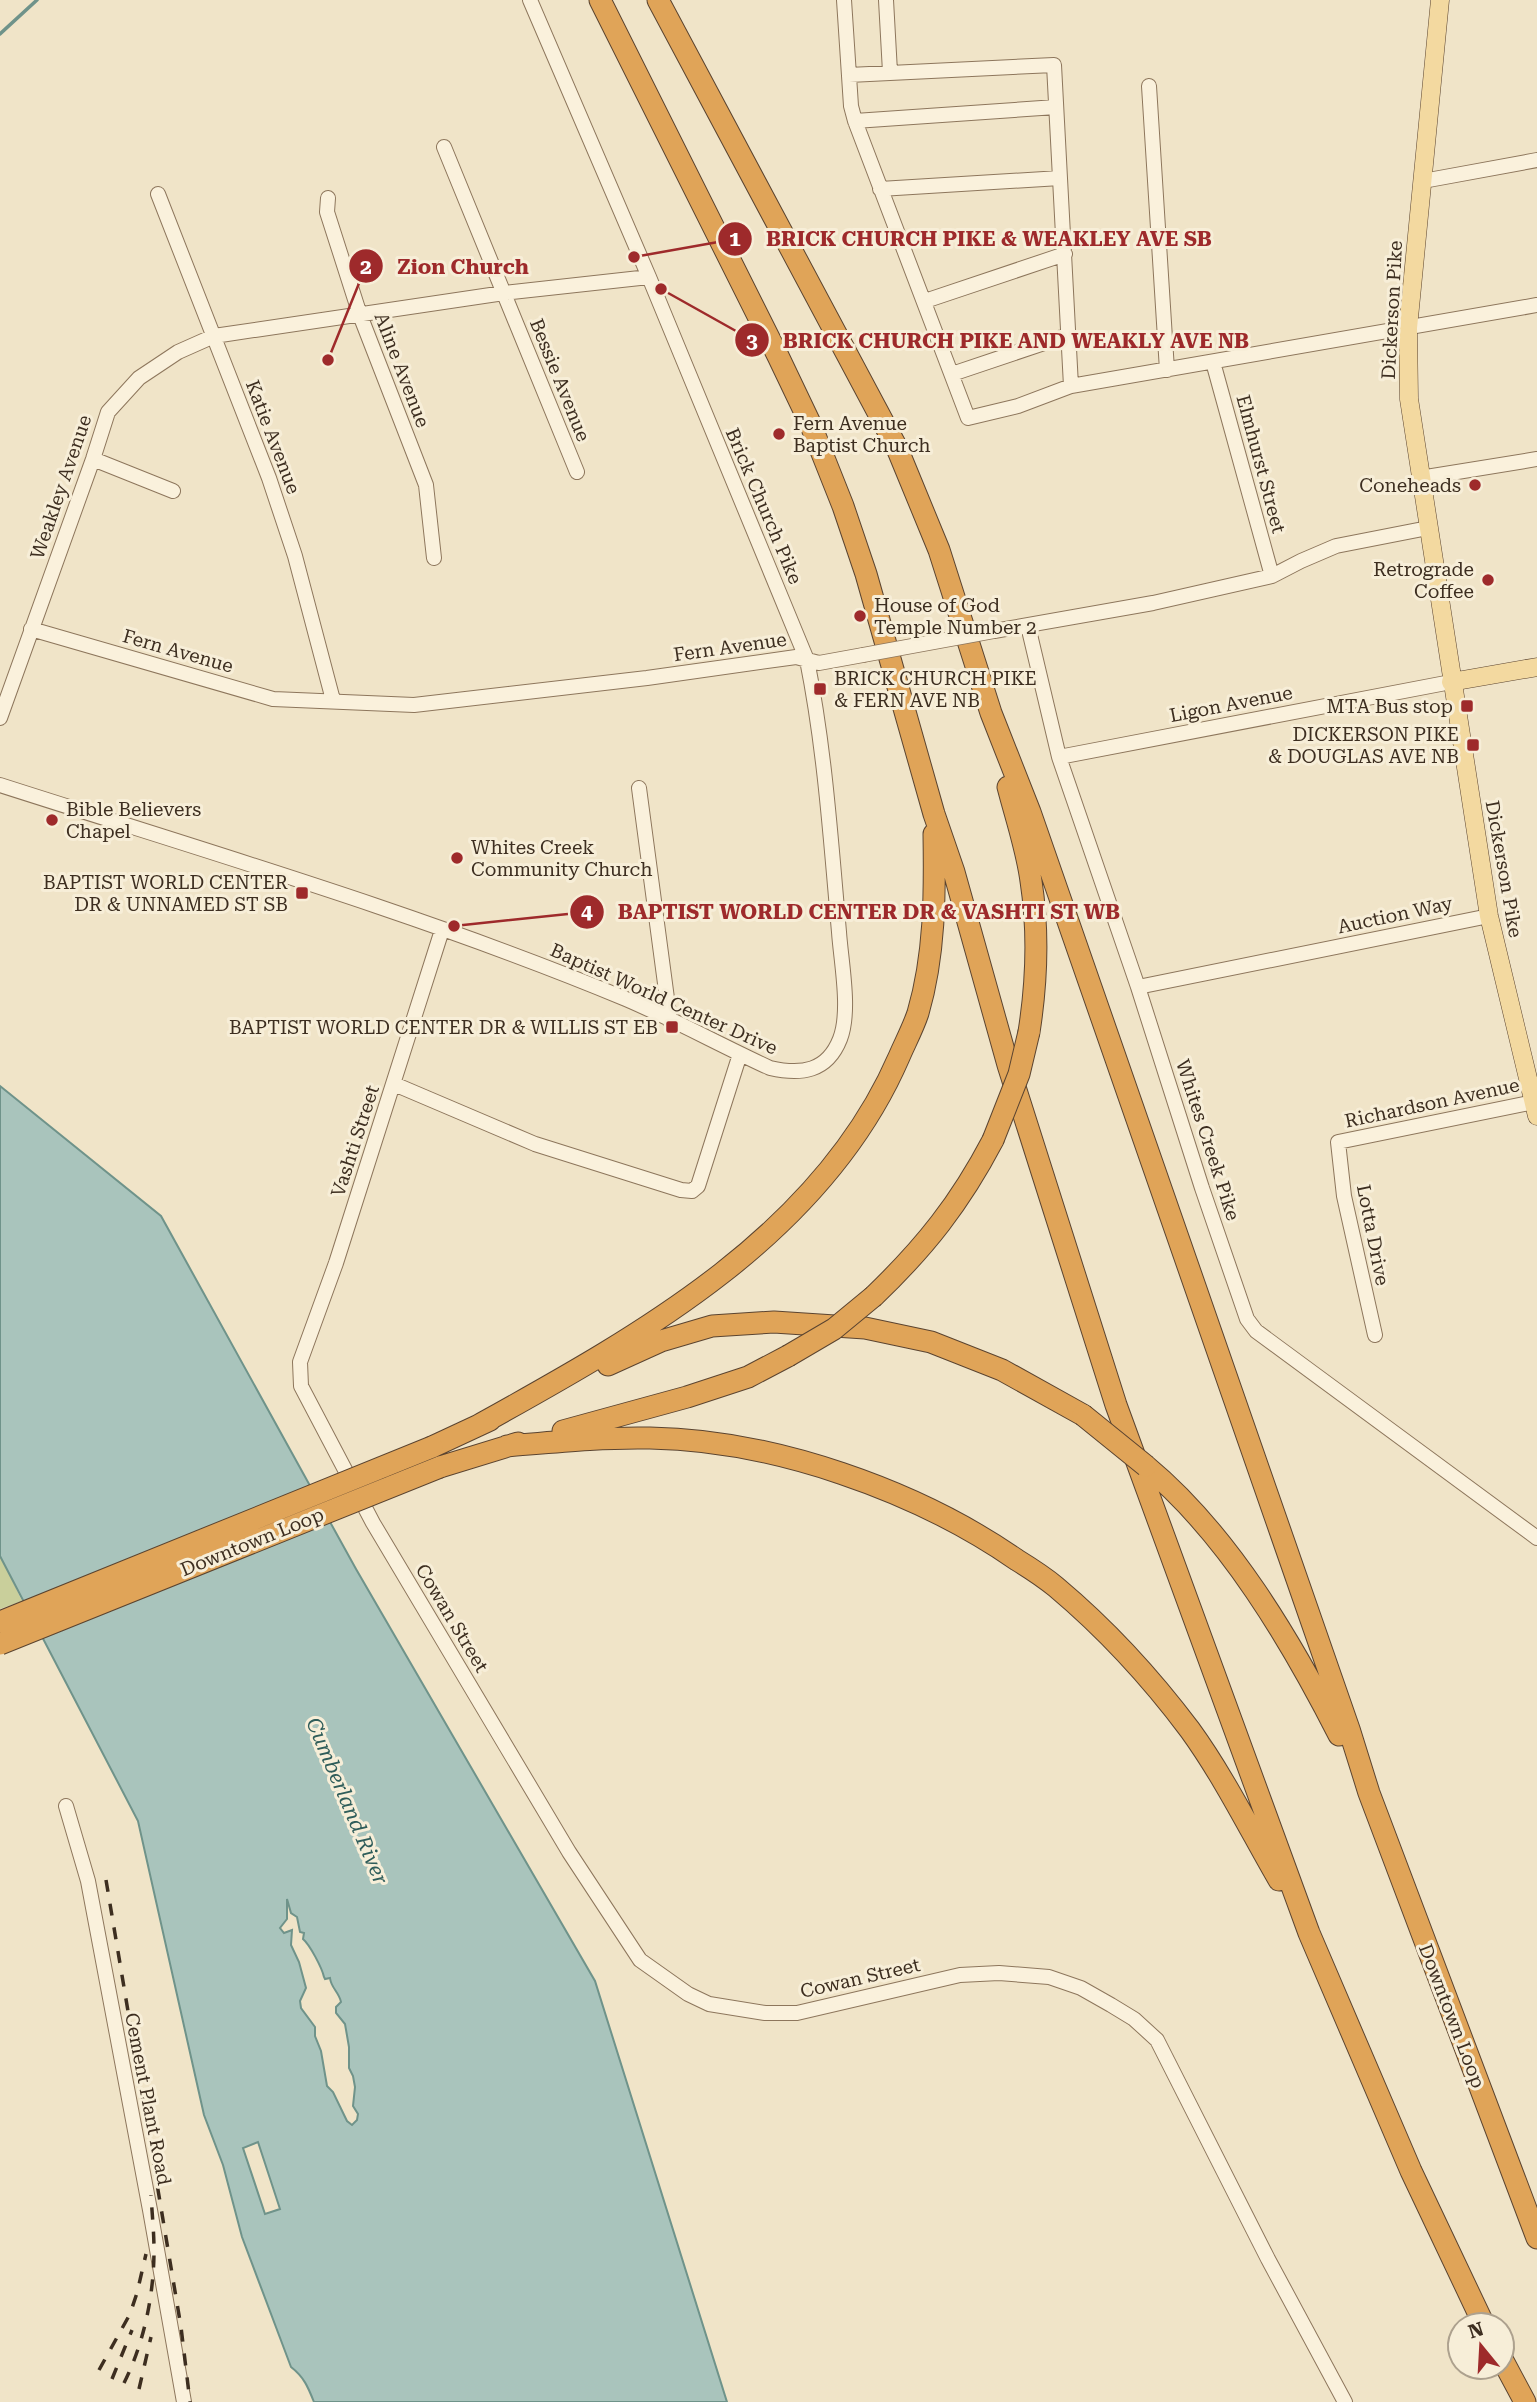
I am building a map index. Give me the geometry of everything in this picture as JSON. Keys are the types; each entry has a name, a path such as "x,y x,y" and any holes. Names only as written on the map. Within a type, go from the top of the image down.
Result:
{"highway":[{"path":"600,0 810,423 842,506 866,574 1012,1077 1116,1405 1309,1933 1411,2171 1477,2311"},
{"path":"658,0 897,448 939,550 991,713 1044,851 1369,1793"},
{"path":"507,1446 687,1397 748,1377 788,1356 834,1329 912,1260 972,1180 993,1140 1019,1074 1036,984 1037,939 1031,879 991,713"},
{"path":"479,1425 601,1357 660,1320 724,1271 775,1228 822,1179 860,1130 891,1076 917,1014 930,957 935,888 934,814"},
{"path":"479,1425 661,1341 712,1326 774,1322 865,1328 931,1342 1002,1370 1083,1415 1174,1490 1227,1550 1328,1712 1369,1793"},
{"name":"Downtown Loop","path":"0,1622 432,1447 479,1425"},
{"path":"507,1446 588,1439 651,1438 719,1443 805,1462 869,1483 939,1513 999,1547 1055,1586 1106,1633 1190,1731 1217,1772 1309,1933"},
{"name":"Downtown Loop","path":"0,1644 440,1467 507,1446"},
{"name":"Downtown Loop","path":"1369,1793 1537,2238"},
{"path":"1514,2381 1525,2402"}],"main road":[{"name":"Dickerson Pike","path":"1440,0 1408,328 1409,399 1489,916 1535,1109"},
{"path":"1451,682 1537,667"}],"street":[{"name":"Brick Church Pike","path":"530,0 649,277 807,660 817,706 844,992 844,1028 832,1054"},
{"path":"844,0 851,106 855,121 968,418 1018,406 1072,386 1537,305"},
{"path":"886,0 890,72"},
{"path":"849,75 1054,65 1072,386"},
{"path":"1149,86 1167,370"},
{"path":"855,121 1056,107"},
{"name":"Bessie Avenue","path":"444,147 577,472"},
{"path":"1423,181 1537,160"},
{"path":"880,189 1060,178"},
{"name":"Katie Avenue","path":"158,194 269,478 291,543 333,700"},
{"name":"Aline Avenue","path":"328,198 327,212 360,315 426,485 434,558"},
{"path":"925,301 1065,254"},
{"name":"Weakley Avenue","path":"0,718 93,460 108,411 139,377 178,352 214,336 504,293 649,277"},
{"path":"952,374 1068,335"},
{"name":"Elmhurst Street","path":"1213,362 1272,576"},
{"path":"1420,478 1537,459"},
{"path":"93,460 173,491"},
{"name":"Fern Avenue","path":"31,629 273,699 414,705 647,678 796,657 819,663 863,656 1153,603 1272,576 1336,546 1428,528"},
{"name":"Whites Creek Pike","path":"1028,626 1059,757 1247,1319 1256,1331 1537,1538"},
{"name":"Ligon Avenue","path":"1059,757 1451,682"},
{"name":"Baptist World Center Drive","path":"0,785 442,930 629,1000 770,1068 793,1073 811,1070 832,1054"},
{"path":"639,788 670,1021"},
{"name":"Auction Way","path":"1138,987 1489,916"},
{"name":"Vashti Street","path":"300,1362 336,1263 442,930"},
{"path":"394,1084 535,1143 681,1190 692,1191 698,1186 740,1054"},
{"name":"Richardson Avenue","path":"1338,1142 1535,1109"},
{"name":"Lotta Drive","path":"1338,1142 1344,1196 1374,1335"},
{"name":"Cowan Street","path":"300,1362 301,1386 373,1523 569,1852 640,1960 688,1994 715,2007 765,2013 797,2013 960,1975 999,1973 1049,1977 1081,1988 1134,2019 1157,2040 1268,2259 1345,2402"},
{"name":"Cement Plant Road","path":"66,1806 88,1881 184,2402"}],"green space":[{"path":"0,1556 22,1601 0,1609"}],"water":[{"name":"Cumberland River","path":"0,1086 161,1216 356,1569 595,1981 727,2402 314,2402 305,2383 291,2367 242,2237 223,2165 204,2115 138,1821 0,1556","holes":["287,1899 291,1913 297,1917 300,1932 304,1933 303,1939 325,1979 330,1978 339,1995 341,2002 336,2007 336,2013 345,2024 349,2068 355,2087 353,2106 358,2114 352,2125 327,2086 315,2027 301,2008 300,2001 306,1988 291,1945 292,1930 284,1933 280,1928 287,1919","258,2142 280,2209 265,2214 243,2148"]}],"waterway":[{"path":"0,34 37,0"}],"railway":[{"path":"106,1880 181,2327 190,2402"},
{"path":"124,2383 137,2352 150,2301 154,2250 151,2195"},
{"path":"99,2370 130,2314 146,2254"},
{"path":"112,2379 132,2330"},
{"path":"139,2389 151,2337"}],"place":[{"name":"BRICK CHURCH PIKE & WEAKLEY AVE SB","path":"634,257"},
{"name":"BRICK CHURCH PIKE AND WEAKLY AVE NB","path":"661,289"},
{"name":"Zion Church","path":"328,360"},
{"name":"Fern Avenue Baptist Church","path":"779,434"},
{"name":"Coneheads","path":"1475,485"},
{"name":"Retrograde Coffee","path":"1488,580"},
{"name":"House of God Temple Number 2","path":"860,616"},
{"name":"BRICK CHURCH PIKE & FERN AVE NB","path":"820,689"},
{"name":"MTA Bus stop","path":"1467,706"},
{"name":"DICKERSON PIKE & DOUGLAS AVE NB","path":"1473,745"},
{"name":"Bible Believers Chapel","path":"52,820"},
{"name":"Whites Creek Community Church","path":"457,858"},
{"name":"BAPTIST WORLD CENTER DR & UNNAMED ST SB","path":"302,893"},
{"name":"BAPTIST WORLD CENTER DR & VASHTI ST WB","path":"454,926"},
{"name":"BAPTIST WORLD CENTER DR & WILLIS ST EB","path":"672,1027"}]}
